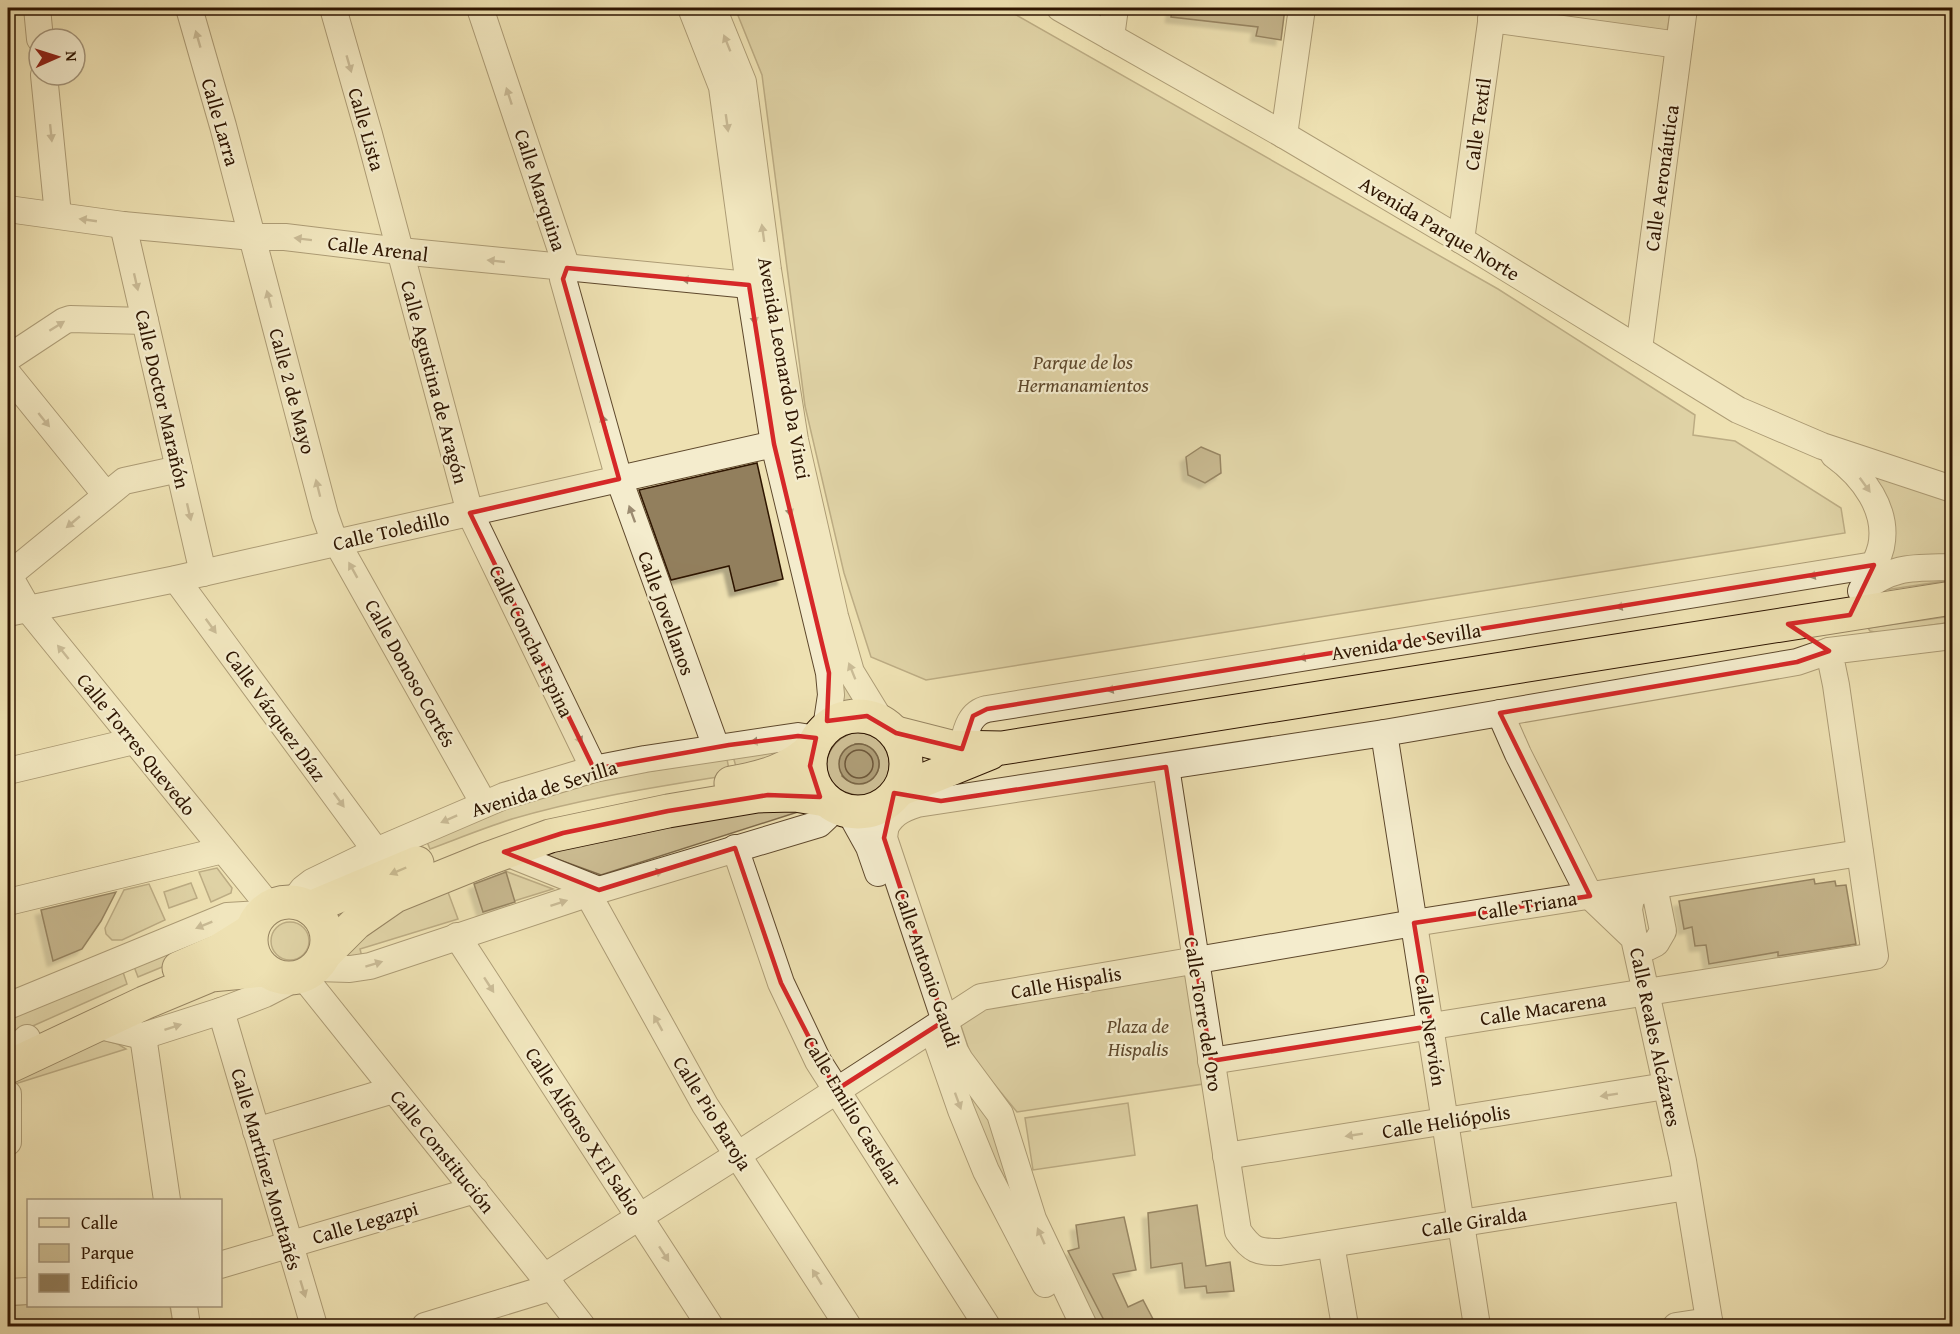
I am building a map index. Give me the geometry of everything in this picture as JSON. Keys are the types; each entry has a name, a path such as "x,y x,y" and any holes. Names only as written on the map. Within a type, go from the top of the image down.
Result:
{"main road":[{"path":"846,817 818,790 810,766 819,738 838,720 852,716 867,716 889,727 951,747 1002,748 1753,629 1855,603 1953,598"},
{"path":"889,727 903,746 906,761 905,776 896,794"},
{"name":"Avenida de Sevilla","path":"14,1047 220,950 278,912 528,824 584,810 757,778 800,760 819,738"},
{"path":"8,1067 144,1003 211,975 300,970 384,902 408,890 540,839 575,830 737,799 781,794 810,796 846,817 881,807 896,794 1002,748"},
{"path":"278,912 318,915 325,925 327,940 300,970 256,961 252,952 250,940 278,912"}],"street":[{"path":"37,8 39,27"},
{"name":"Calle Larra","path":"189,8 253,237"},
{"name":"Calle Lista","path":"333,8 400,251"},
{"name":"Calle Marquina","path":"480,8 567,268 563,279 619,479"},
{"name":"Avenida Leonardo Da Vinci","path":"691,8 722,87 749,285 774,444 829,673 831,696 819,738"},
{"name":"Avenida Leonardo Da Vinci","path":"713,8 743,82 768,270 795,440 835,616 851,672 889,727"},
{"name":"Avenida Parque Norte","path":"1060,8 1284,135 1461,240 1738,410 1822,446"},
{"path":"1111,37 1115,8"},
{"path":"1284,135 1302,8"},
{"name":"Calle Aeronáutica","path":"1639,349 1684,8"},
{"path":"1492,13 1679,45"},
{"name":"Calle Textil","path":"1461,240 1492,13"},
{"path":"45,87 58,215"},
{"name":"Calle Arenal","path":"8,209 123,225 253,237 285,237 400,251 749,285"},
{"name":"Calle Doctor Marañón","path":"123,225 203,573"},
{"name":"Calle 2 de Mayo","path":"253,237 325,515 337,542"},
{"name":"Calle Agustina de Aragón","path":"400,251 470,513"},
{"path":"8,358 64,321 145,321"},
{"path":"8,374 106,495"},
{"name":"Calle Toledillo","path":"18,611 176,579 774,444"},
{"path":"1822,446 1953,489"},
{"path":"1822,446 1850,467 1872,495 1880,519 1882,535 1879,555 1829,651 1860,853"},
{"path":"8,574 124,482 179,469"},
{"name":"Calle Jovellanos","path":"619,479 716,747"},
{"name":"Calle Concha Espina","path":"470,513 594,769"},
{"name":"Calle Donoso Cortés","path":"337,542 484,804"},
{"name":"Avenida de Sevilla","path":"962,747 969,723 973,716 983,710 1874,565"},
{"path":"1855,603 1876,579 1898,571 1953,567"},
{"name":"Calle Torres Quevedo","path":"8,574 18,611 134,741 265,901 278,912"},
{"name":"Calle Vázquez Díaz","path":"176,579 376,851"},
{"path":"1753,629 1811,640 1829,651"},
{"path":"96,1025 143,1036 265,994 300,970 360,968 593,892 735,848 846,817 893,815 917,804 1384,733 1797,662 1829,651 1953,636"},
{"name":"Calle Reales Alcázares","path":"1500,713 1518,754 1590,896 1634,938 1687,1187 1710,1324"},
{"name":"Calle Nervión","path":"1384,733 1477,1326"},
{"name":"Avenida de Sevilla","path":"8,1006 227,916 278,912 310,883 376,851 484,804 594,769 716,747 798,736 819,738"},
{"path":"8,771 134,741"},
{"name":"Calle Torre del Oro","path":"1166,767 1238,1231 1247,1244 1260,1252"},
{"path":"896,794 940,801"},
{"name":"Calle Antonio Gaudi","path":"846,817 869,847 939,1025 962,1110 986,1171 1067,1326"},
{"name":"Calle Emilio Castelar","path":"735,848 781,982 818,1061 987,1326"},
{"path":"8,902 223,850"},
{"path":"504,852 593,892"},
{"name":"Calle Triana","path":"1195,960 1860,853"},
{"name":"Calle Macarena","path":"1211,1061 1875,956 1860,853"},
{"path":"1634,938 1641,946 1648,947 1656,943 1662,934 1657,897 1648,889 1643,888"},
{"name":"Calle Pio Baroja","path":"593,892 705,1105 739,1154 848,1326"},
{"name":"Calle Alfonso X El Sabio","path":"458,936 710,1326"},
{"name":"Calle Hispalis","path":"425,1326 548,1282 639,1215 739,1154 981,997 1195,960"},
{"name":"Calle Constitución","path":"300,970 582,1326"},
{"name":"Calle Martínez Montañés","path":"221,1011 314,1326"},
{"name":"Calle Antonio Gaudi","path":"939,1025 960,1060 996,1107 1003,1121 1033,1219 1084,1326"},
{"path":"143,1036 167,1199"},
{"name":"Calle Heliópolis","path":"1226,1156 1666,1086"},
{"path":"256,1131 393,1090"},
{"path":"8,1094 8,1142"},
{"name":"Calle Giralda","path":"1260,1252 1280,1252 1687,1187"},
{"name":"Calle Legazpi","path":"222,1264 475,1190"},
{"path":"1331,1244 1345,1326"},
{"path":"8,1292 27,1291"},
{"path":"184,1307 187,1326"},
{"path":"1676,1326 1710,1324"}],"highlighted area":[{"path":"567,268 749,285 774,444 829,673 827,721 867,716 896,733 962,749 973,716 987,709 1874,565 1850,615 1788,624 1829,651 1797,662 1500,713 1590,896 1414,923 1431,1026 1211,1061 1166,767 941,801 894,793 884,838 944,1021 836,1090 781,983 735,848 599,890 504,852 563,833 668,811 768,795 820,797 810,766 816,738 798,736 729,745 594,769 470,513 619,479 563,279"}],"green space":[{"name":"Parque de los Hermanamientos","path":"735,8 1004,8 1498,289 1695,415 1693,435 1735,441 1841,508 1845,533 926,680 871,657 844,573 805,406 762,75"},
{"path":"1504,8 1671,8 1667,32 1503,11"},
{"path":"1864,470 1952,500 1952,558 1892,561 1890,559"},
{"path":"1952,576 1952,580 1878,591 1885,584"},
{"path":"1952,616 1952,622 1879,633 1870,631 1868,628"},
{"path":"827,621 866,709 855,708 838,712"},
{"path":"855,732 872,736 883,744 888,756 889,769 885,781 877,790 866,795 851,794 841,790 832,781 827,770 831,749 841,738","holes":["855,744 872,750 878,757 879,765 873,778 858,783 850,782 842,776"]},
{"path":"786,747 788,756 738,774 733,756"},
{"path":"727,759 730,775 566,805 502,822 430,849 427,842 496,811 595,780"},
{"path":"743,806 804,810 601,875 535,851"},
{"path":"217,868 232,888 231,893 211,902 199,872"},
{"path":"505,871 553,889 514,901"},
{"path":"191,883 197,898 169,908 164,892"},
{"path":"149,884 165,920 122,940 112,940 106,934 105,928 124,890"},
{"path":"440,889 448,892 458,919 360,949 362,957 346,958 345,948 359,933"},
{"path":"290,922 303,928 309,941 303,954 290,960 277,954 271,941 277,928"},
{"path":"225,929 184,958 138,977 133,964"},
{"name":"Plaza de Hispalis","path":"1187,971 1203,1084 1017,1112 971,1056 960,1023 989,1006"},
{"path":"123,972 127,984 8,1037 8,1017"},
{"path":"92,1037 118,1044 126,1049 15,1084 15,1078"},
{"path":"957,1066 983,1103 1027,1221 988,1161"},
{"path":"1128,1103 1135,1155 1033,1170 1025,1118"},
{"path":"27,1304 27,1307 170,1307 174,1326 9,1326 9,1306"}],"water":[{"path":"859,744 867,745 873,750 878,756 878,772 873,778 867,783 859,784 851,783 845,778 840,772 839,764 840,756 845,750 851,745"}],"building":[{"path":"1172,8 1285,8 1281,40 1256,36 1258,27 1171,17"},
{"path":"1201,447 1220,455 1221,473 1205,483 1188,475 1186,457"},
{"path":"757,463 783,579 735,591 729,566 671,580 639,490"},
{"path":"506,872 515,902 483,912 474,884"},
{"path":"1814,879 1815,884 1835,881 1836,886 1846,885 1856,944 1778,956 1778,952 1709,964 1706,945 1695,946 1692,927 1684,929 1679,901"},
{"path":"116,892 101,921 82,949 53,961 41,910"},
{"path":"1197,1205 1206,1266 1230,1262 1234,1291 1207,1293 1206,1286 1185,1288 1182,1263 1151,1268 1148,1213"},
{"path":"1124,1217 1136,1270 1113,1274 1128,1307 1143,1300 1154,1321 1144,1326 1107,1326 1068,1251 1079,1248 1076,1225"}]}
